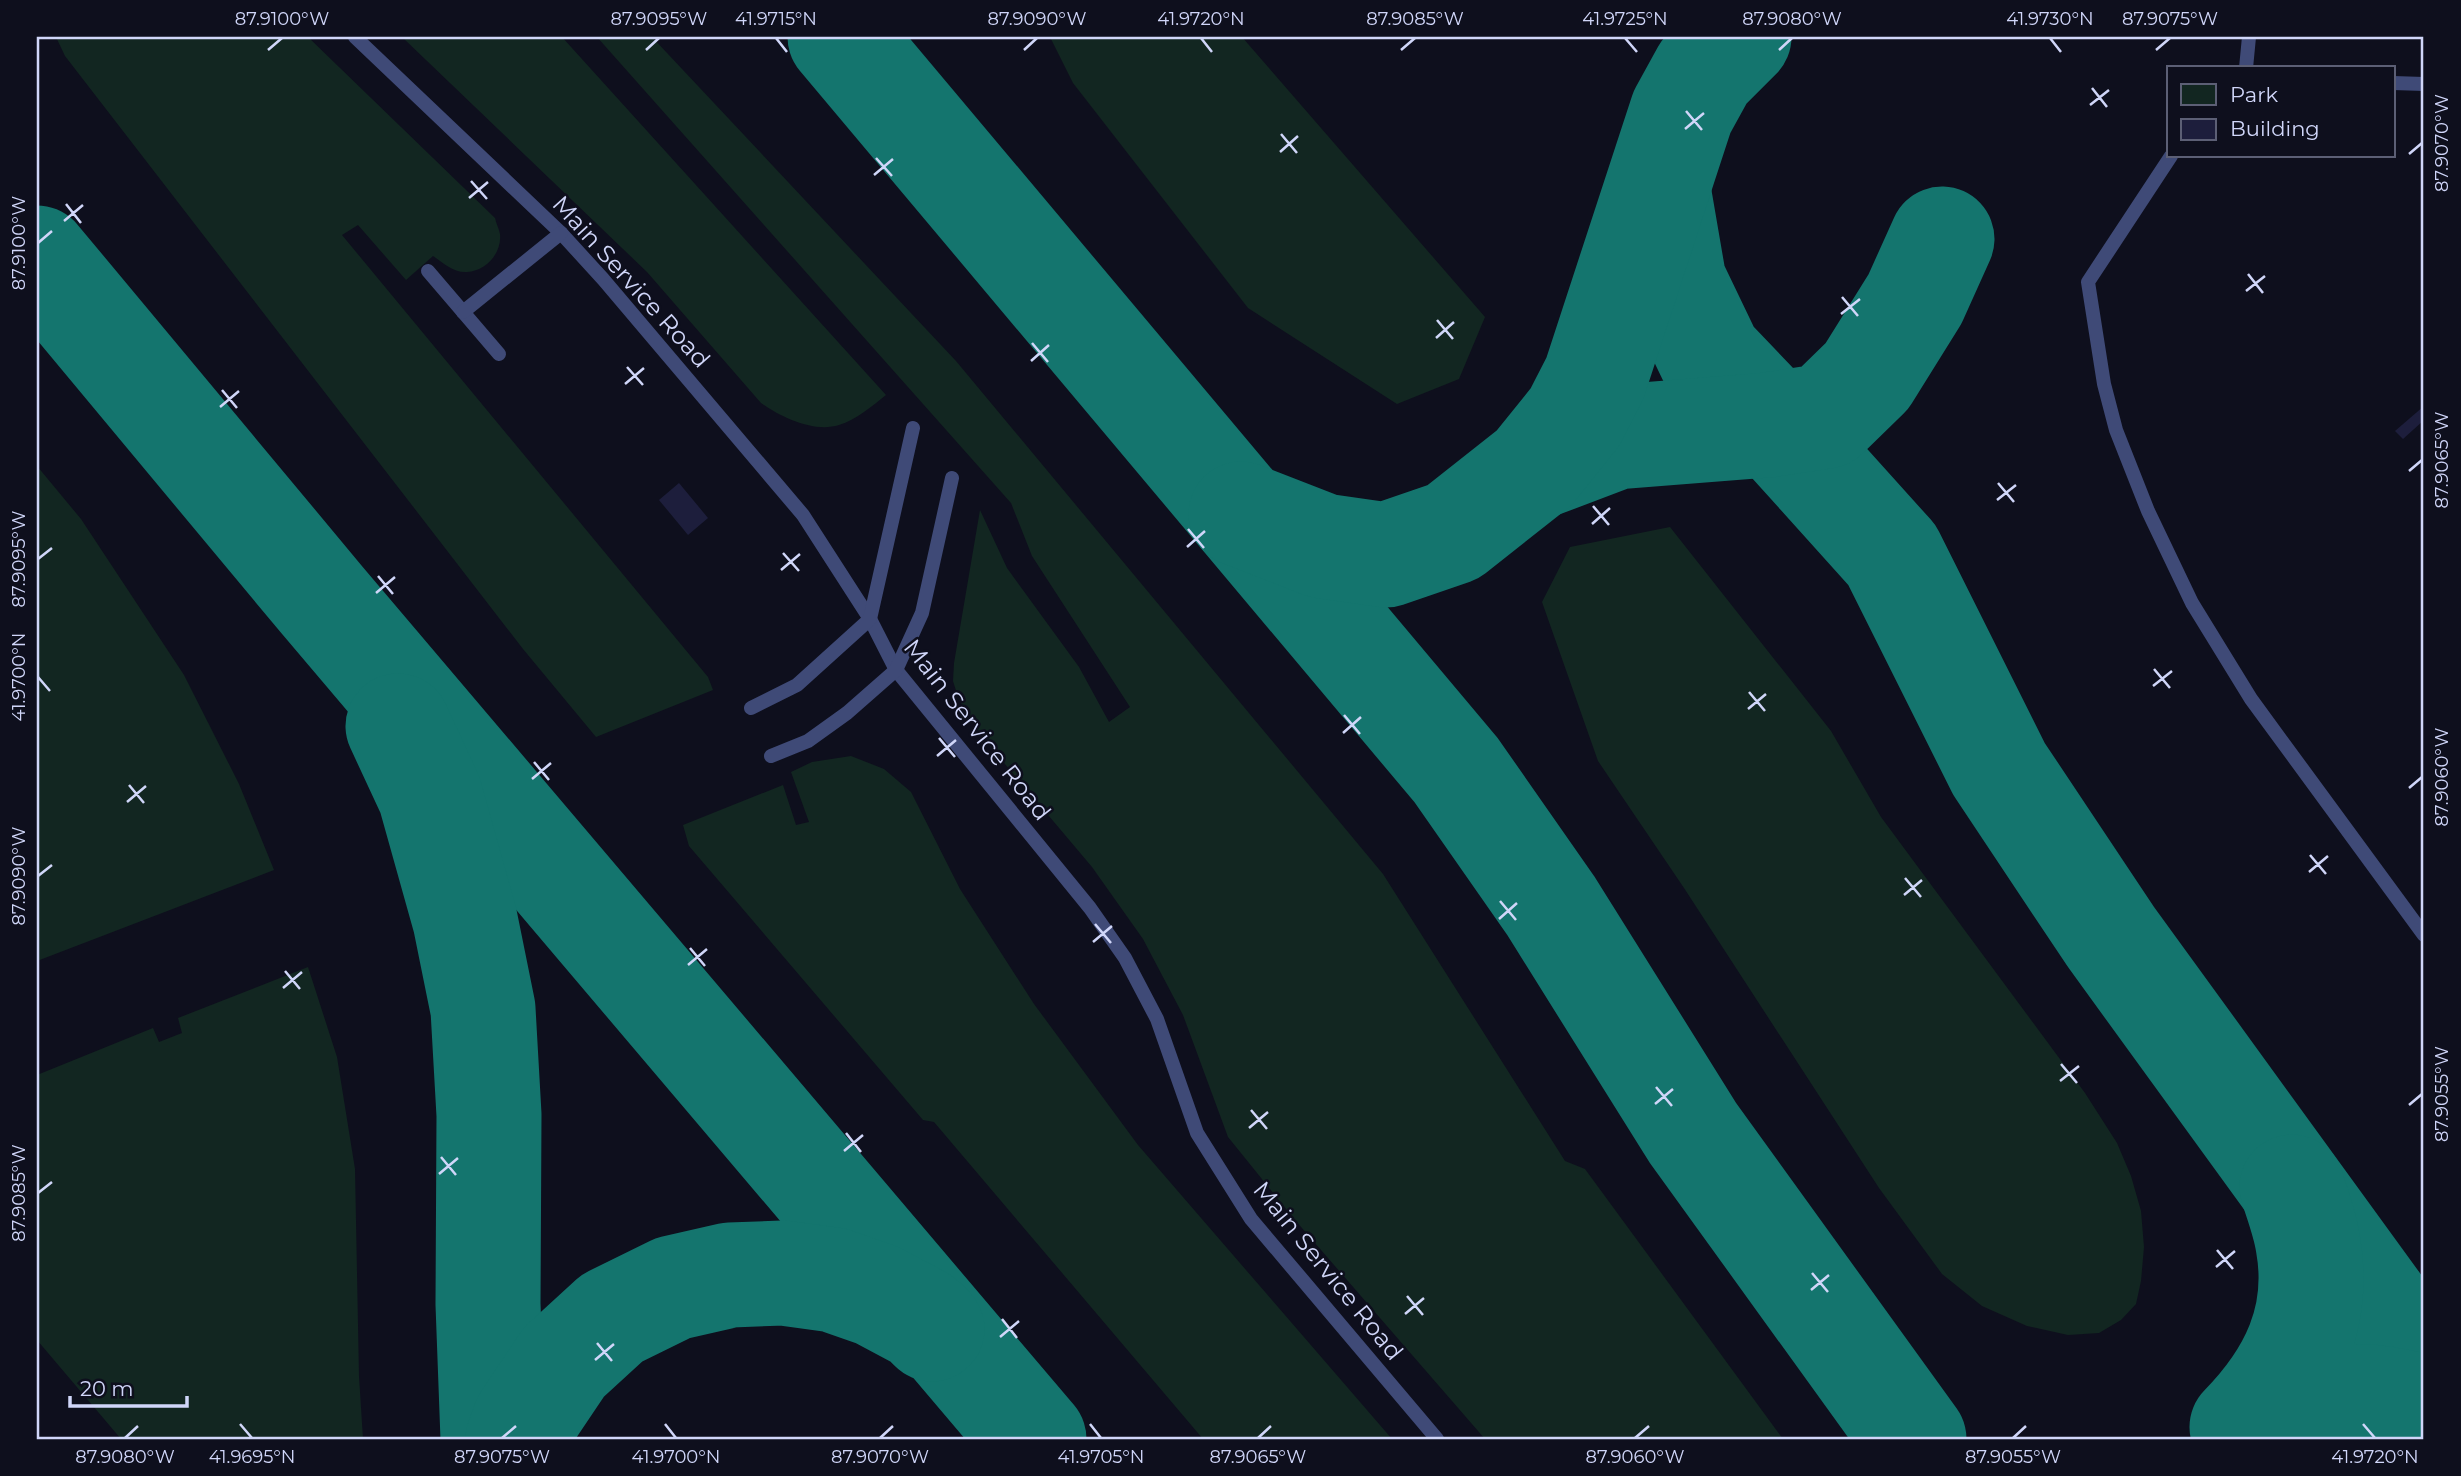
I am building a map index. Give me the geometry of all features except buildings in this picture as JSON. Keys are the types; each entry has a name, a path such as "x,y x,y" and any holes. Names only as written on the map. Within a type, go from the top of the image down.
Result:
{"lane":[{"name":"Main Service Road","path":"355,37 561,233 803,515 870,619 896,670 1090,908 1125,958 1157,1019 1197,1133 1251,1219 1437,1439"},
{"path":"2246,66 2249,37"},
{"path":"2394,83 2424,84"},
{"path":"2170,158 2088,282 2104,384 2116,430 2148,511 2192,603 2251,699 2424,935"},
{"path":"463,312 561,233"},
{"path":"428,271 499,354"},
{"path":"751,708 797,685 870,619 913,428"},
{"path":"771,755 808,741 847,713 896,670 922,613 952,478"}],"green space":[{"path":"56,37 308,37 495,218 500,241 495,254 486,265 474,271 462,272 433,256 406,280 358,225 342,235 708,677 713,690 596,737 523,649 65,56"},
{"path":"402,37 562,37 886,395 852,420 829,427 798,422 761,403 647,272"},
{"path":"597,37 652,37 956,361 1383,874 1565,1161 1585,1169 1783,1439 1485,1439 1295,1220 1228,1137 1183,1015 1143,939 1092,867 983,738 959,700 953,681 954,663 980,510 1007,568 1079,667 1109,722 1130,707 1032,556 1011,503"},
{"path":"1050,37 1242,37 1485,317 1459,379 1397,404 1248,308 1073,83"},
{"path":"37,466 81,519 184,675 239,784 274,870 37,961"},
{"path":"1670,527 1831,731 1881,817 2085,1093 2117,1143 2131,1176 2141,1211 2144,1247 2141,1281 2136,1304 2121,1320 2099,1333 2068,1335 2027,1326 1982,1306 1942,1274 1879,1188 1598,761 1542,602 1570,547"},
{"path":"851,756 884,769 911,792 960,889 1034,1004 1138,1145 1392,1439 1203,1439 934,1122 923,1120 689,846 683,825 783,785 796,825 809,822 791,772 812,762"},
{"path":"308,967 337,1057 355,1169 359,1376 363,1439 121,1439 37,1340 37,1075 153,1028 159,1042 182,1033 178,1018"}],"taxiway":[{"path":"840,37 1456,770 1551,906 1693,1133 1914,1439"},
{"path":"1241,514 1323,546 1386,555 1453,532 1534,468 1575,417 1595,378 1682,112 1704,72 1739,37"},
{"path":"1658,189 1674,282 1710,357 1892,555 1999,769 2111,937 2424,1368"},
{"path":"1534,468 1616,437 1768,425 1826,416 1867,376 1915,299 1942,239"},
{"path":"37,258 322,600 1034,1439"},
{"path":"398,726 430,795 465,920 483,1009 489,1115 488,1304 493,1439"},
{"path":"2292,1187 2305,1229 2311,1271 2306,1321 2288,1366 2260,1407 2242,1427 2287,1408 2331,1398 2377,1398 2424,1408"},
{"path":"518,1439 525,1420 564,1362 612,1318 673,1288 730,1275 783,1273 834,1280 877,1295 922,1319 932,1329"}]}
